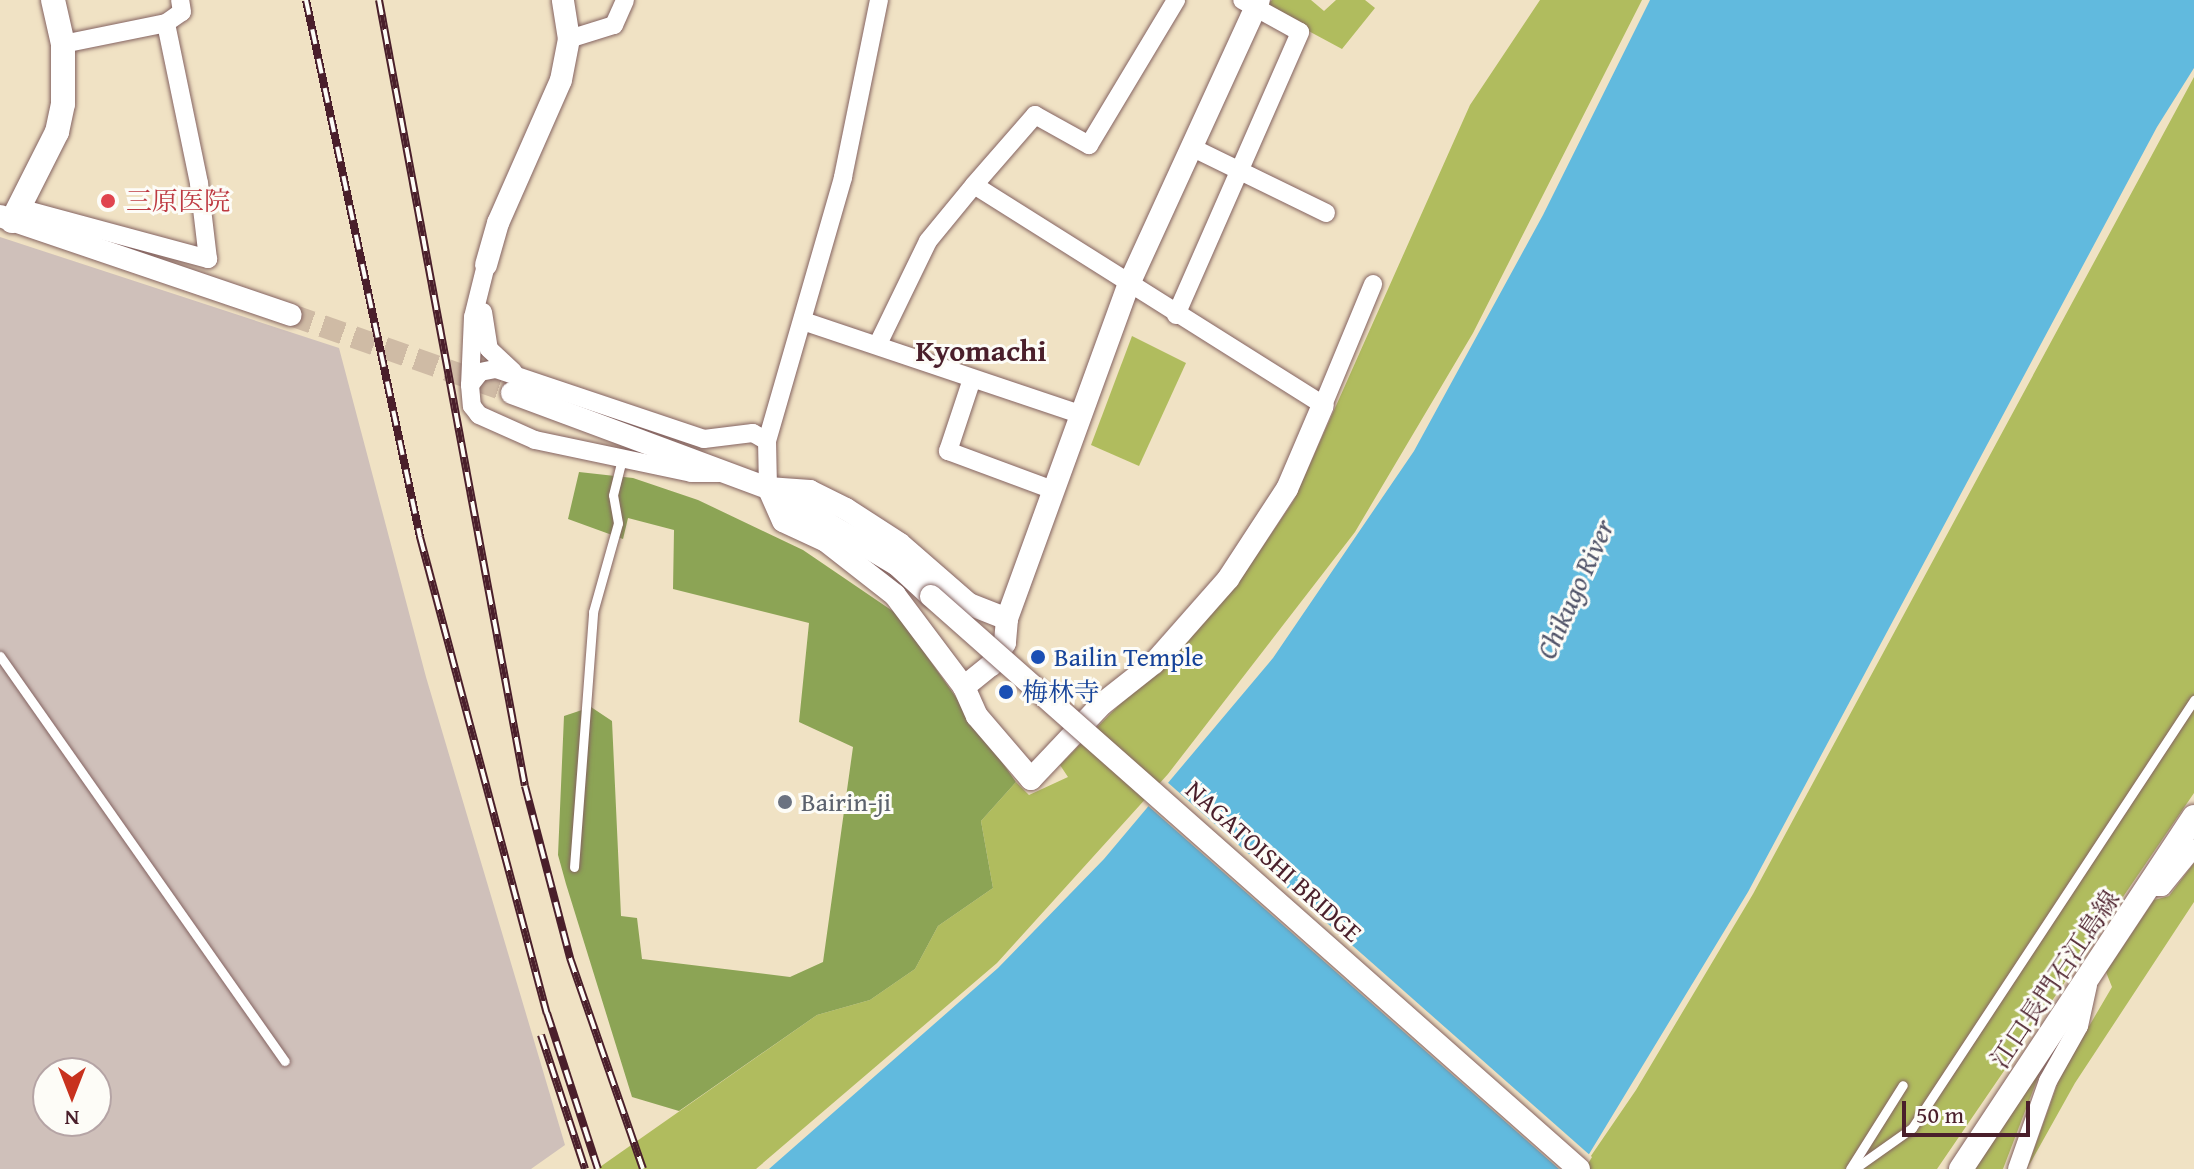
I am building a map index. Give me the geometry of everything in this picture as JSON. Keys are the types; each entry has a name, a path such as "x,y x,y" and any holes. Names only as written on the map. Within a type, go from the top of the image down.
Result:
{"main road":[{"path":"10,215 57,132 63,44 53,0"},
{"name":"江口長門石江島線","path":"1961,1169 2088,985 2194,817"}],"street":[{"path":"63,44 166,23 182,12 180,0"},
{"path":"563,0 569,39 556,95 498,223 473,317 472,406 497,426 535,440 691,473 730,473"},
{"path":"569,39 614,25 625,0"},
{"path":"879,0 863,94 803,321 767,441 768,488 783,521 826,541 895,595 964,687 977,716 1031,779 1102,704 1154,663 1228,579 1287,489 1373,284"},
{"path":"878,344 928,241 974,185 1035,115 1089,145 1176,0"},
{"path":"964,687 991,665 1005,643 1007,619 1128,286 1193,148 1251,2 1300,32 1176,315"},
{"path":"10,215 208,259 199,183 166,23"},
{"path":"1193,148 1326,213"},
{"path":"974,185 1128,286 1323,405"},
{"path":"10,215 291,315"},
{"path":"486,265 483,326 489,349 517,386 704,439 753,433 767,441"},
{"path":"803,321 1082,415"},
{"path":"470,385 480,372 496,369 517,386 768,488 810,491 846,509 900,544 969,604 1007,619"},
{"path":"972,379 948,451 1053,490"},
{"name":"NAGATOISHI BRIDGE","path":"768,488 897,565 1579,1169"},
{"path":"2150,887 2162,887 2194,848"},
{"path":"2017,1169 2048,1081 2079,1026 2088,985"}],"lane":[{"path":"574,867 593,612 618,523 613,495 622,459"},
{"path":"0,656 285,1061"},
{"path":"1852,1169 1912,1128 2194,700"},
{"path":"1852,1169 1903,1085"}],"shaded area":[{"path":"0,237 339,348 426,677 565,1145 531,1169 0,1169"}],"green space":[{"path":"1272,0 1311,0 1324,11 1336,0 1365,0 1375,8 1342,49 1264,7"},
{"path":"1540,0 1642,0 1473,333 1355,532 1168,774 997,963 756,1169 597,1169 817,1015 870,1000 915,969 938,926 993,888 981,821 1016,782 1029,795 1068,777 1060,765 1237,585 1294,500 1470,105"},
{"path":"2194,77 2194,793 1937,1169 1582,1169 1636,1090 1753,894"},
{"path":"1132,336 1186,363 1139,466 1091,445"},
{"path":"579,472 633,478 698,500 803,550 897,614 1016,782 981,821 993,888 938,926 915,969 870,1000 817,1015 679,1111 632,1097 566,884 558,855 564,716 591,707 612,721 621,916 637,918 642,959 790,977 823,962 853,747 799,722 809,623 673,589 674,530 628,518 623,539 568,519"},
{"path":"2194,863 2194,902 2075,1083 2027,1169 2061,1074 2112,987 2106,972 2154,900 2169,896"},
{"path":"2045,1059 2003,1169 1967,1169"}],"water":[{"name":"Chikugo River","path":"1650,0 2194,0 2194,68 2157,127 1748,892 1580,1169 769,1169 998,968 1104,859 1273,658 1414,451 1543,215"}],"pier":[{"path":"1166,781 1592,1157 1585,1169 1559,1169 1146,804"}],"tunnel":[{"path":"291,315 512,393"}],"railway":[{"path":"306,0 420,537 547,1013 598,1169"},
{"path":"379,0 525,786 570,958 643,1169"},
{"path":"541,1035 585,1169"}],"place":[{"name":"三原医院","path":"108,201"},
{"name":"Bailin Temple","path":"1038,657"},
{"name":"梅林寺","path":"1006,692"},
{"name":"Bairin-ji","path":"785,802"}],"district":[{"name":"Kyomachi","path":"981,350"}]}
